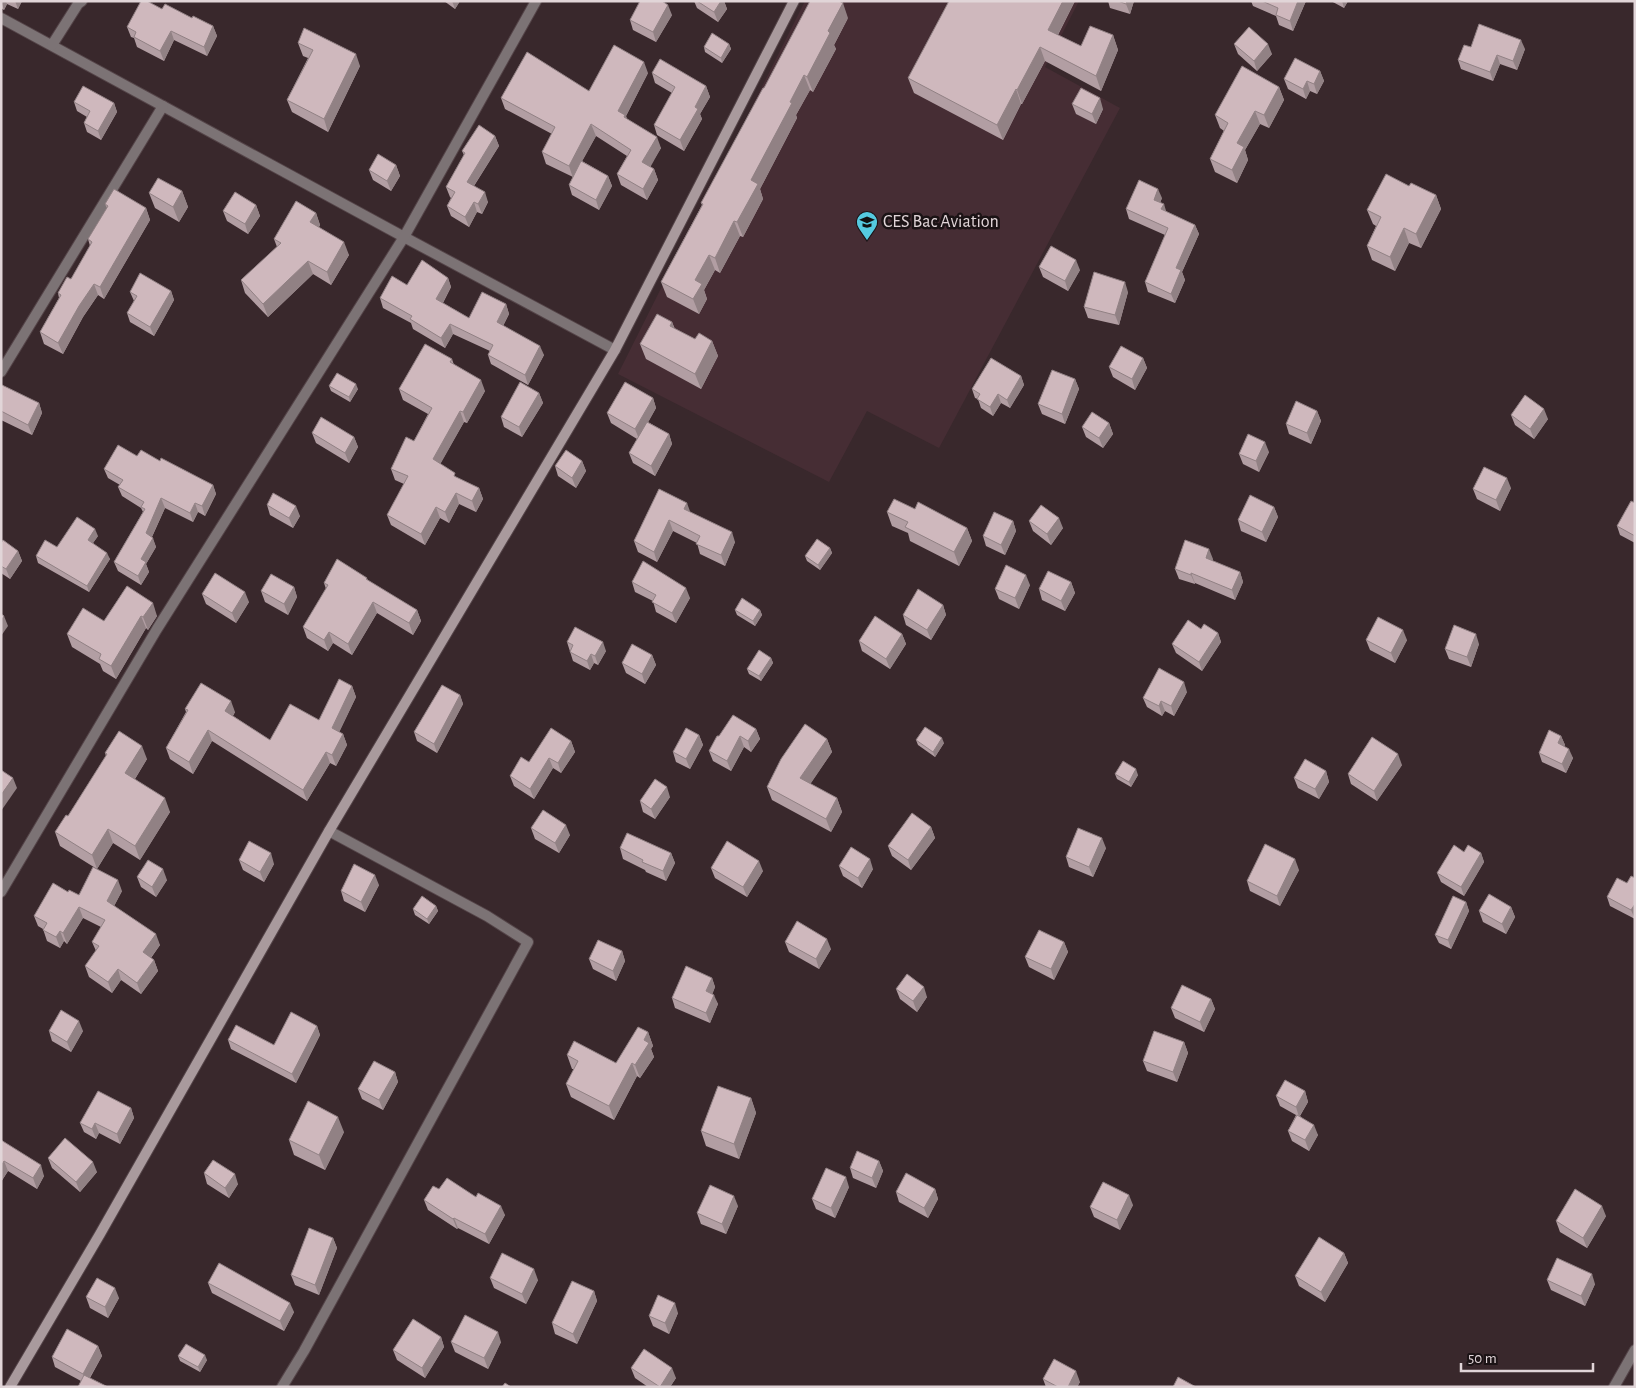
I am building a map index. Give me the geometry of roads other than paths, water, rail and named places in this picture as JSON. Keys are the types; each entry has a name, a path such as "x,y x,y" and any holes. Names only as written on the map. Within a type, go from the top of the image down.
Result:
{"street":[{"path":"52,45 78,4 82,1"},
{"path":"1,892 157,629 404,237 536,1"},
{"path":"10,1387 100,1234 329,831 615,350 794,1"},
{"path":"1,18 615,350"},
{"path":"1,372 163,106"},
{"path":"282,1387 309,1343 528,942 487,916 329,831"},
{"path":"1614,1387 1635,1350"}],"place":[{"name":"CES Bac Aviation","path":"867,241"}]}
